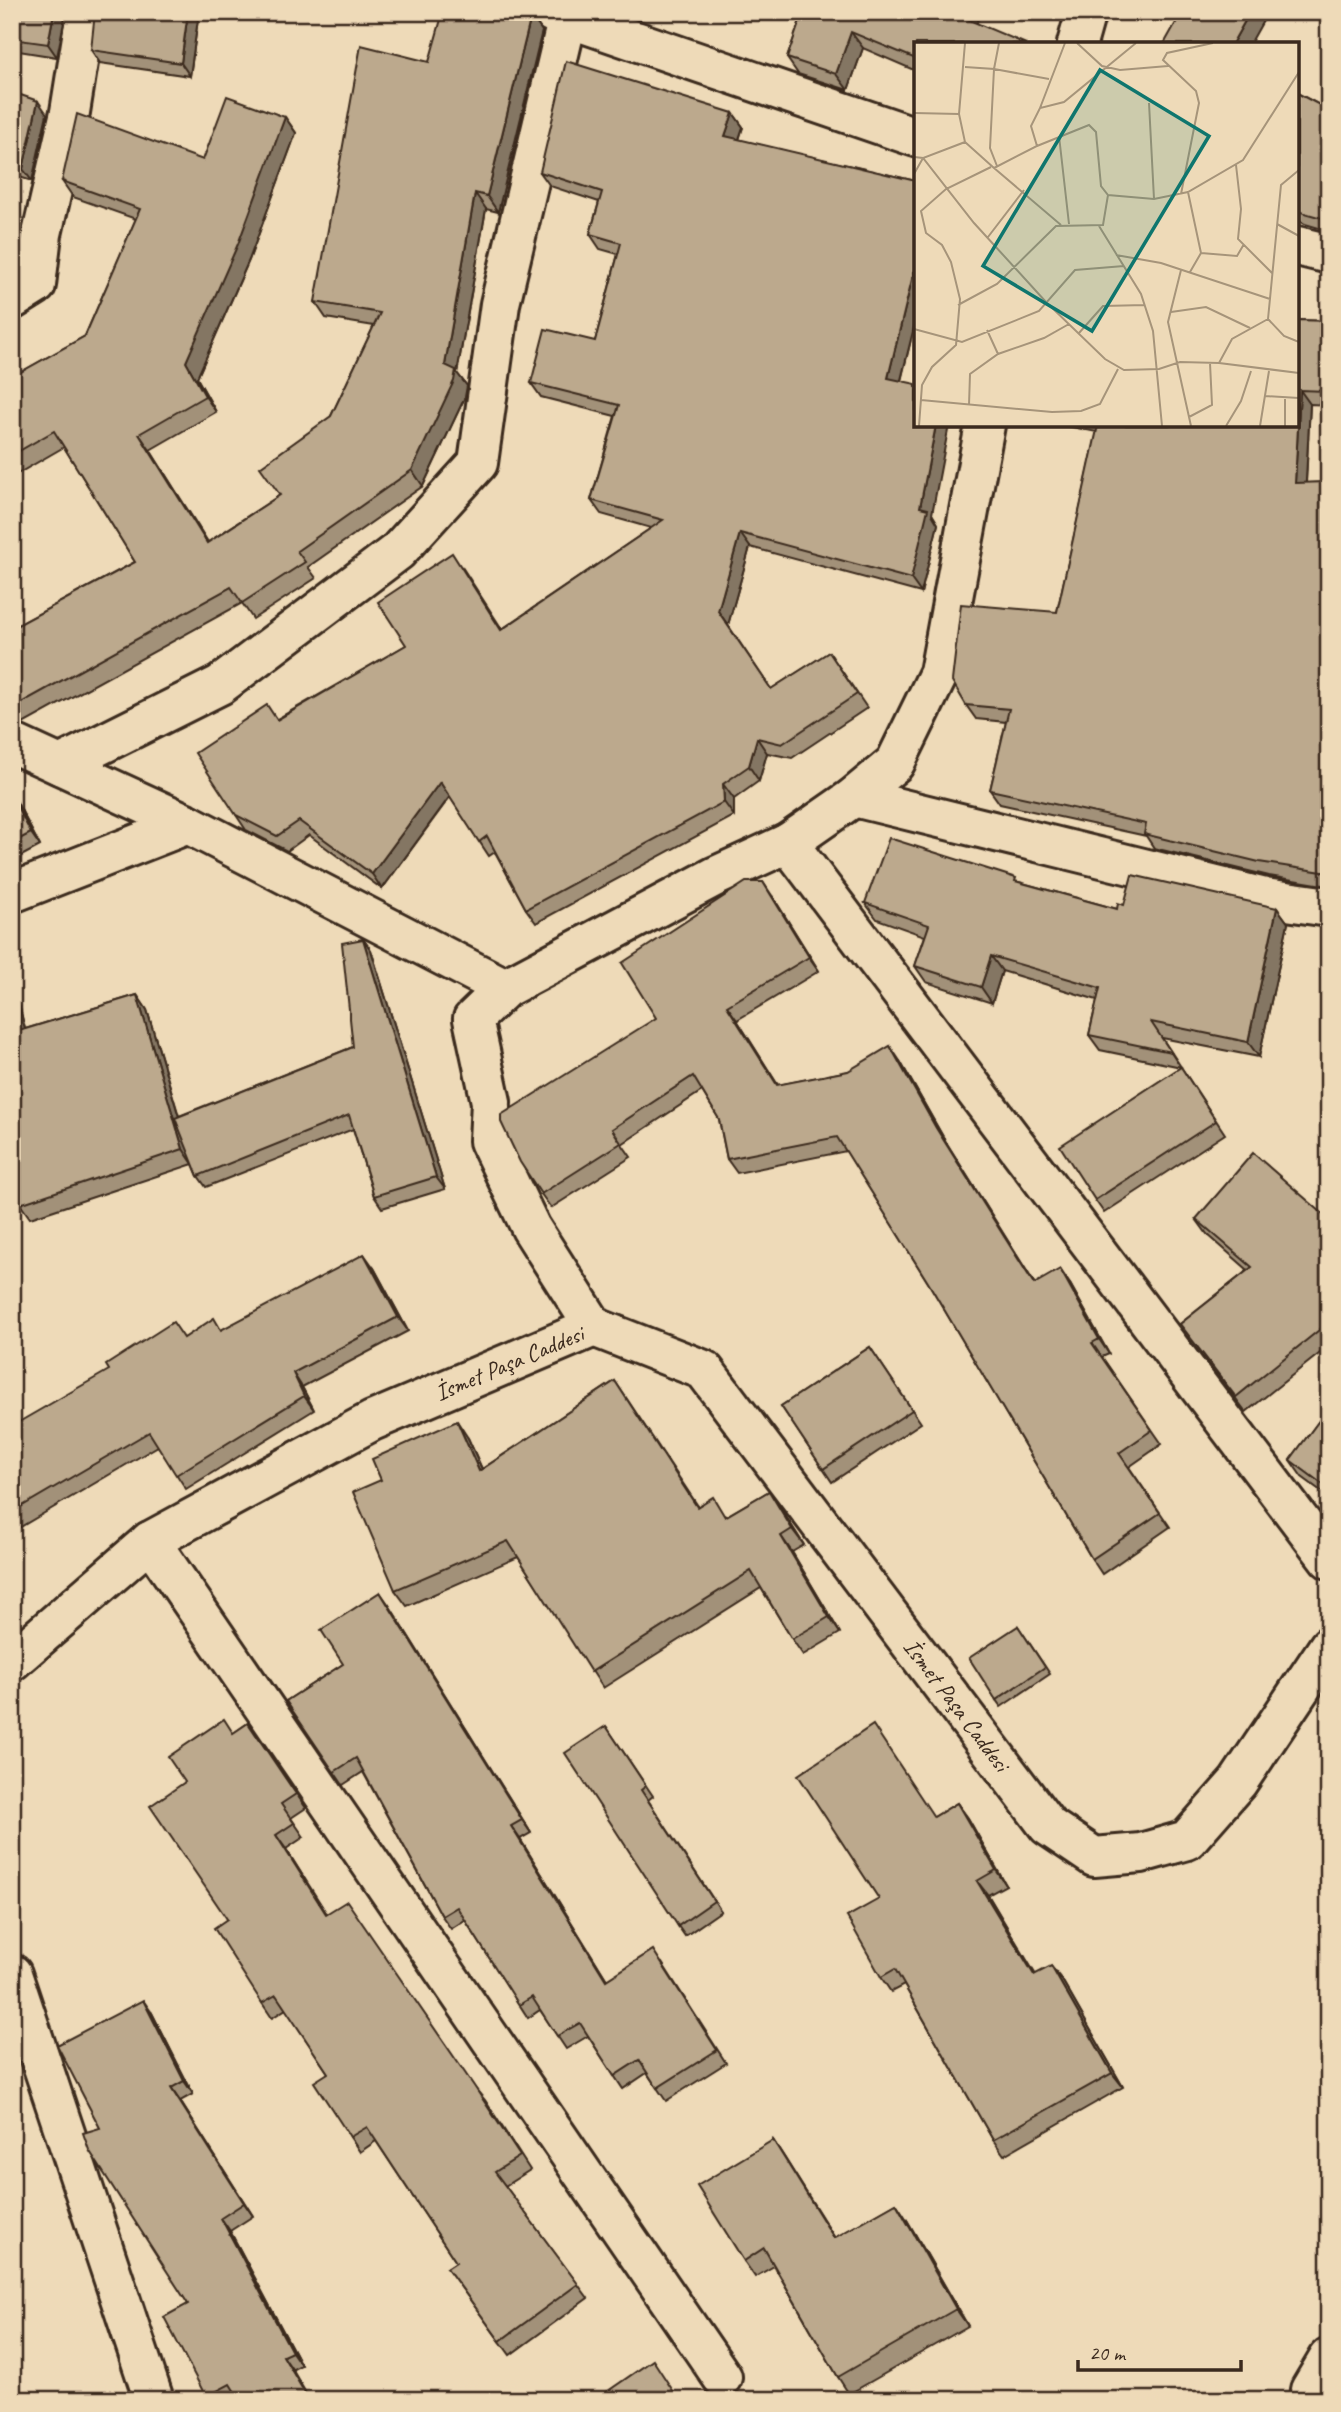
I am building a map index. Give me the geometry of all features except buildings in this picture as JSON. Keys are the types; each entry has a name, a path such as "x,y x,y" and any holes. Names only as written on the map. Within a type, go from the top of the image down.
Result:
{"street":[{"path":"12,300 36,285 42,234 70,112 86,12"},
{"path":"1077,42 1086,12"},
{"path":"60,765 220,685 398,551 478,463 500,304 563,14 914,136"},
{"path":"1299,246 1329,254"},
{"path":"594,1327 531,1228 489,1141 491,1102 473,1019 505,988 716,876 788,843 854,797 895,763 939,673 985,427"},
{"path":"12,743 188,824 505,988"},
{"path":"854,797 1265,898 1329,907"},
{"path":"12,893 188,824"},
{"path":"788,843 1329,1559"},
{"name":"İsmet Paşa Caddesi","path":"12,1661 150,1541 372,1420 594,1327 704,1370 1048,1826 1094,1857 1141,1853 1187,1840 1238,1782 1329,1646"},
{"path":"150,1541 722,2377"},
{"path":"12,1973 154,2400"},
{"path":"1309,2400 1310,2389 1329,2358"}]}
